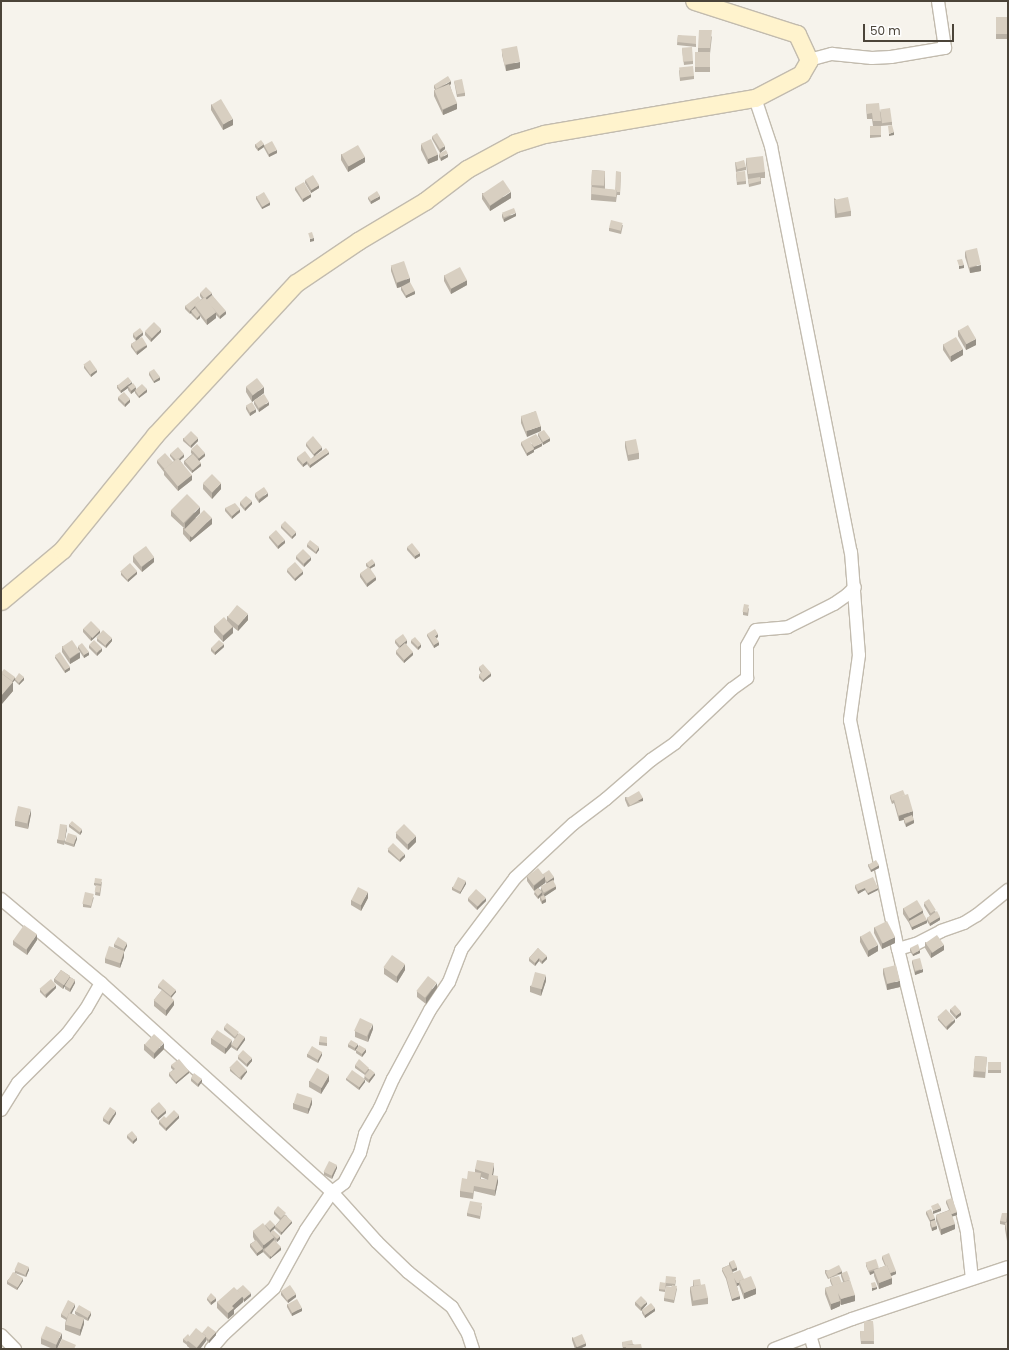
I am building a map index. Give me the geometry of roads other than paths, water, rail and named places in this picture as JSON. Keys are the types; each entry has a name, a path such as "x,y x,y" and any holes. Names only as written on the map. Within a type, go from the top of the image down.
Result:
{"main road":[{"path":"1,602 62,550 155,435 296,283 358,241 425,201 468,169 515,143 544,134 755,98 801,74 809,60 797,34 694,1"}],"street":[{"path":"809,60 832,54 872,58 891,58 945,48 938,1"},
{"path":"755,98 771,146 851,552 855,587 859,655 850,720 898,949 966,1233 972,1279"},
{"path":"211,1349 224,1334 274,1288 306,1230 332,1192 344,1184 360,1153 365,1134 380,1108 393,1079 430,1010 449,982 461,950 515,878 573,824 606,799 651,760 675,743 747,678 747,646 756,630 788,627 834,604 855,587"},
{"path":"898,949 916,944 941,931 964,923 977,915 1008,890"},
{"path":"1,899 101,983 332,1192 377,1242 408,1272 452,1307 465,1328 473,1349"},
{"path":"1,1110 18,1083 67,1034 86,1009 101,983"},
{"path":"774,1349 1008,1267"},
{"path":"1,1335 15,1349"},
{"path":"810,1336 814,1349"}]}
